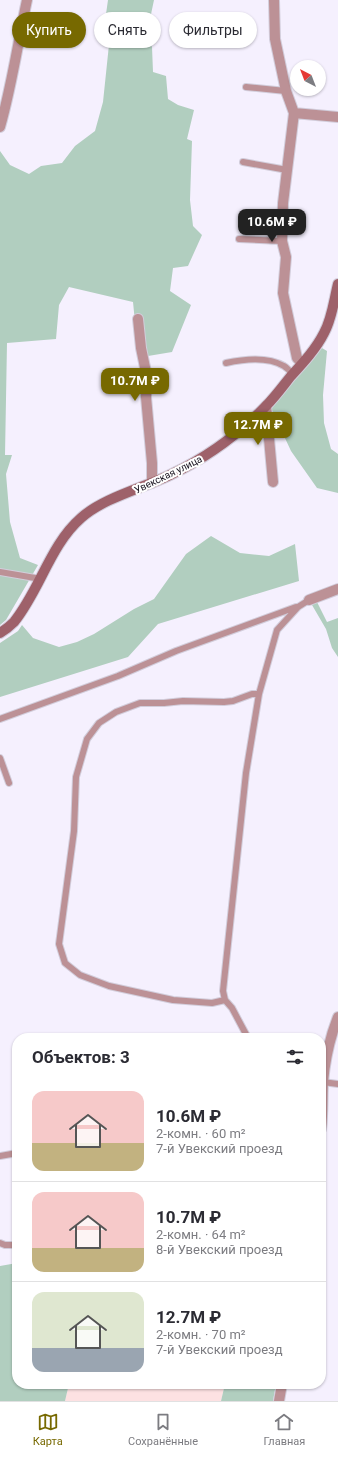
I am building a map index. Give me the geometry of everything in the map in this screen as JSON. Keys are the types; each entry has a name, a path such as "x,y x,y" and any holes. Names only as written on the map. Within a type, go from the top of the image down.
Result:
{"street":[{"path":"0,127 15,66 16,51 27,0"},
{"path":"274,0 275,39 286,91 294,113 283,204 282,241 286,257 283,293 297,358 302,363"},
{"path":"294,113 338,117"},
{"name":"Увекская улица","path":"0,633 13,623 23,609 67,532 80,518 95,506 152,483 182,469 210,453 233,437 266,406 315,348 325,332 338,284"},
{"path":"138,319 141,348 147,377 146,397 152,463 152,483"},
{"path":"266,406 273,482"},
{"path":"309,600 338,589"},
{"path":"326,1064 338,1017"},
{"path":"279,1401 281,1389"}],"lane":[{"path":"246,87 286,91"},
{"path":"244,162 287,170"},
{"path":"239,239 282,241"},
{"path":"226,362 247,359 273,361 284,366 293,374"},
{"path":"0,572 41,579"},
{"path":"0,719 118,676 176,651 298,607 309,600"},
{"path":"245,1033 232,1008 225,1000 223,991 246,772 259,694 277,630 298,607"},
{"path":"225,1000 212,1003 173,1000 109,986 80,975 65,963 59,944 74,831 76,777 86,739 99,723 116,712 140,703 164,704 183,701 224,702 233,701 252,694 259,694"},
{"path":"0,758 9,783"},
{"path":"326,1082 338,1084"},
{"path":"0,1156 12,1154"},
{"path":"0,1244 5,1246 12,1245"}],"shaded area":[{"path":"68,1389 224,1389 221,1401 65,1401"}],"green space":[{"path":"108,0 154,0 151,12 106,12"},
{"path":"109,48 152,48 153,72 166,76 168,99 178,105 194,110 187,139 192,141 190,200 193,226 202,235 188,266 173,268 170,291 191,305 172,352 148,356 138,352 133,302 69,287 59,305 56,339 7,343 5,455 12,455 6,474 10,522 20,558 38,565 6,620 0,625 0,151 10,165 29,174 41,166 62,163 75,146 95,131 103,102"},
{"path":"322,348 327,351 323,395 324,423 331,449 338,454 338,493 317,488 291,451 271,408"},
{"path":"211,536 240,553 269,556 295,544 299,581 158,624 128,657 0,697 0,643 18,631 22,625 33,638 59,647 77,642 94,634 134,609 154,599 186,554"},
{"path":"317,602 327,622 338,618 338,657 332,648 326,629 312,605"},
{"path":"12,1264 12,1389 68,1389 65,1401 0,1401 0,1266"},
{"path":"224,1389 275,1389 273,1401 221,1401"}]}
